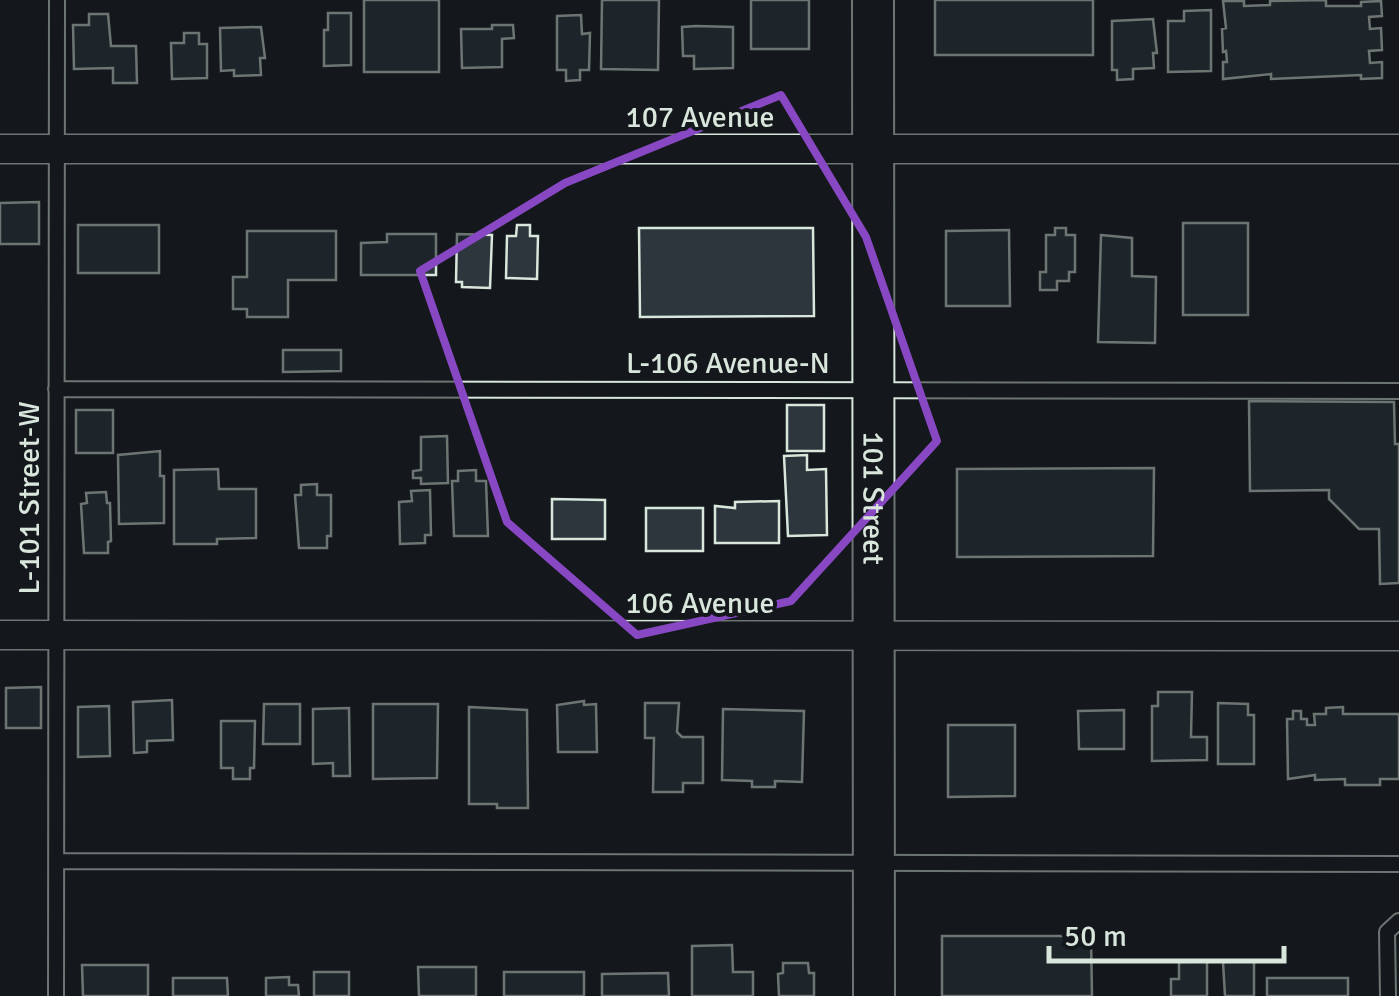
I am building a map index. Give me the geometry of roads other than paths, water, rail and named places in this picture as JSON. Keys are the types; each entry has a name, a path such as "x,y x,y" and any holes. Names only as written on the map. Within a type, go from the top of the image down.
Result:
{"street":[{"name":"101 Street","path":"873,0 874,996"},
{"name":"107 Avenue","path":"0,150 1399,149"},
{"name":"106 Avenue","path":"0,635 1399,636"}],"lane":[{"name":"L-101 Street-W","path":"56,996 57,0"},
{"name":"L-106 Avenue-N","path":"56,389 1399,391"},
{"path":"56,861 1399,864"},
{"path":"1388,996 1387,932 1399,922"}]}
